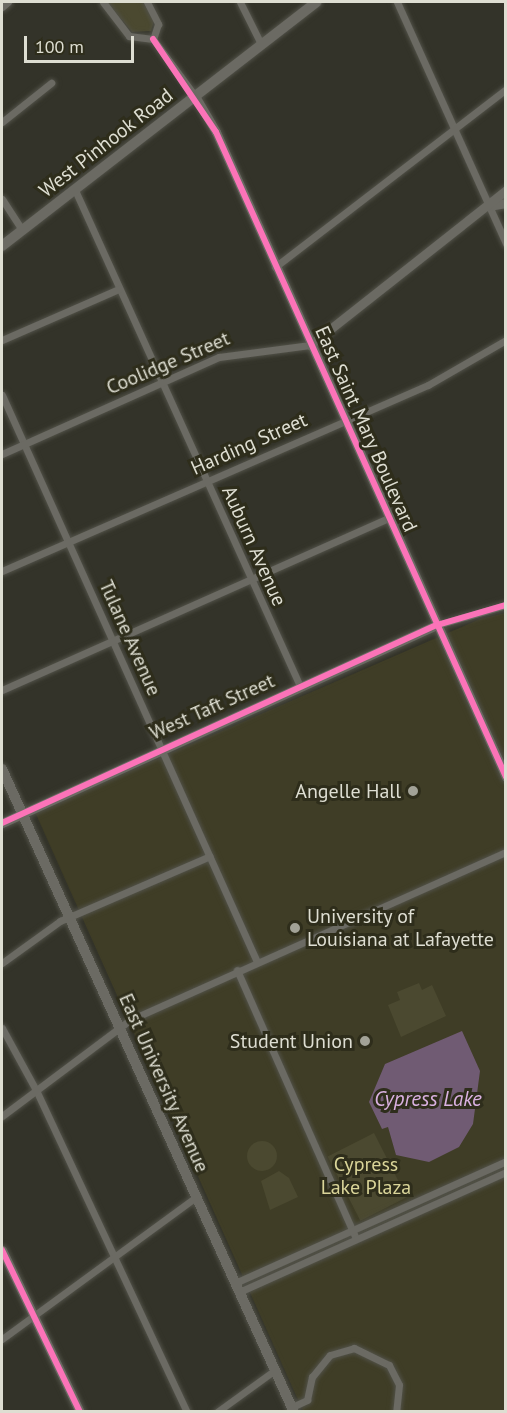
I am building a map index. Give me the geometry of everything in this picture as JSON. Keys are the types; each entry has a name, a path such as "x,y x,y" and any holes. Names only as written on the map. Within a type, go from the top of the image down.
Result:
{"main road":[{"name":"West Pinhook Road","path":"2,246 317,2"},
{"name":"East University Avenue","path":"2,769 293,1409"}],"street":[{"path":"2,7 8,2"},
{"path":"104,2 132,38 153,39"},
{"path":"147,2 159,24 153,39"},
{"path":"240,2 261,44"},
{"path":"397,2 506,243"},
{"path":"153,39 195,96"},
{"path":"2,122 51,83"},
{"path":"275,267 506,89"},
{"name":"East Saint Mary Boulevard","path":"195,96 506,777"},
{"name":"Auburn Avenue","path":"75,190 300,686"},
{"path":"310,345 489,207 506,190"},
{"path":"2,199 22,230"},
{"path":"489,207 506,203"},
{"path":"2,340 119,289"},
{"name":"Harding Street","path":"2,571 436,381 506,340"},
{"name":"Coolidge Street","path":"2,454 237,351 310,345"},
{"name":"Tulane Avenue","path":"2,395 257,962"},
{"path":"2,690 388,518"},
{"path":"437,625 506,605"},
{"name":"West Taft Street","path":"2,823 21,811 437,625"},
{"path":"2,1116 120,1028 237,970 506,852"},
{"path":"2,963 69,917 210,856"},
{"path":"237,970 356,1238"},
{"path":"2,1028 36,1090 187,1412"},
{"path":"237,1287 284,1260 506,1161"},
{"path":"492,1167 496,1176"},
{"path":"237,1287 288,1269 506,1172"},
{"path":"2,1339 112,1256 196,1197"},
{"path":"2,1251 80,1412"},
{"path":"284,1260 288,1269"},
{"path":"293,1409 307,1400 312,1377 330,1355 354,1348 389,1365 399,1385 396,1412"},
{"path":"217,1412 275,1370"}],"shaded area":[{"name":"University of Louisiana at Lafayette","path":"505,613 505,1411 303,1411 35,812 480,619"}],"green space":[{"path":"107,2 143,2 154,21 151,31 132,32"},
{"path":"419,983 422,990 432,985 446,1016 401,1037 388,1005 400,1000 397,992"},
{"name":"Cypress Lake Plaza","path":"374,1133 407,1197 360,1221 328,1157"},
{"path":"262,1141 273,1145 277,1156 273,1167 262,1171 251,1167 247,1156 251,1145"},
{"path":"279,1171 289,1178 298,1197 270,1210 261,1181"}],"water":[{"name":"Cypress Lake","path":"462,1031 480,1071 473,1124 459,1147 429,1162 396,1155 388,1127 382,1129 369,1102 385,1064"}],"cycle path":[{"path":"153,39 216,132 506,777"},
{"path":"2,823 437,625 506,605"},
{"path":"2,1250 80,1412"}],"place":[{"name":"Angelle Hall","path":"413,791"},
{"name":"University of Louisiana at Lafayette","path":"295,928"},
{"name":"Student Union","path":"365,1041"}]}
